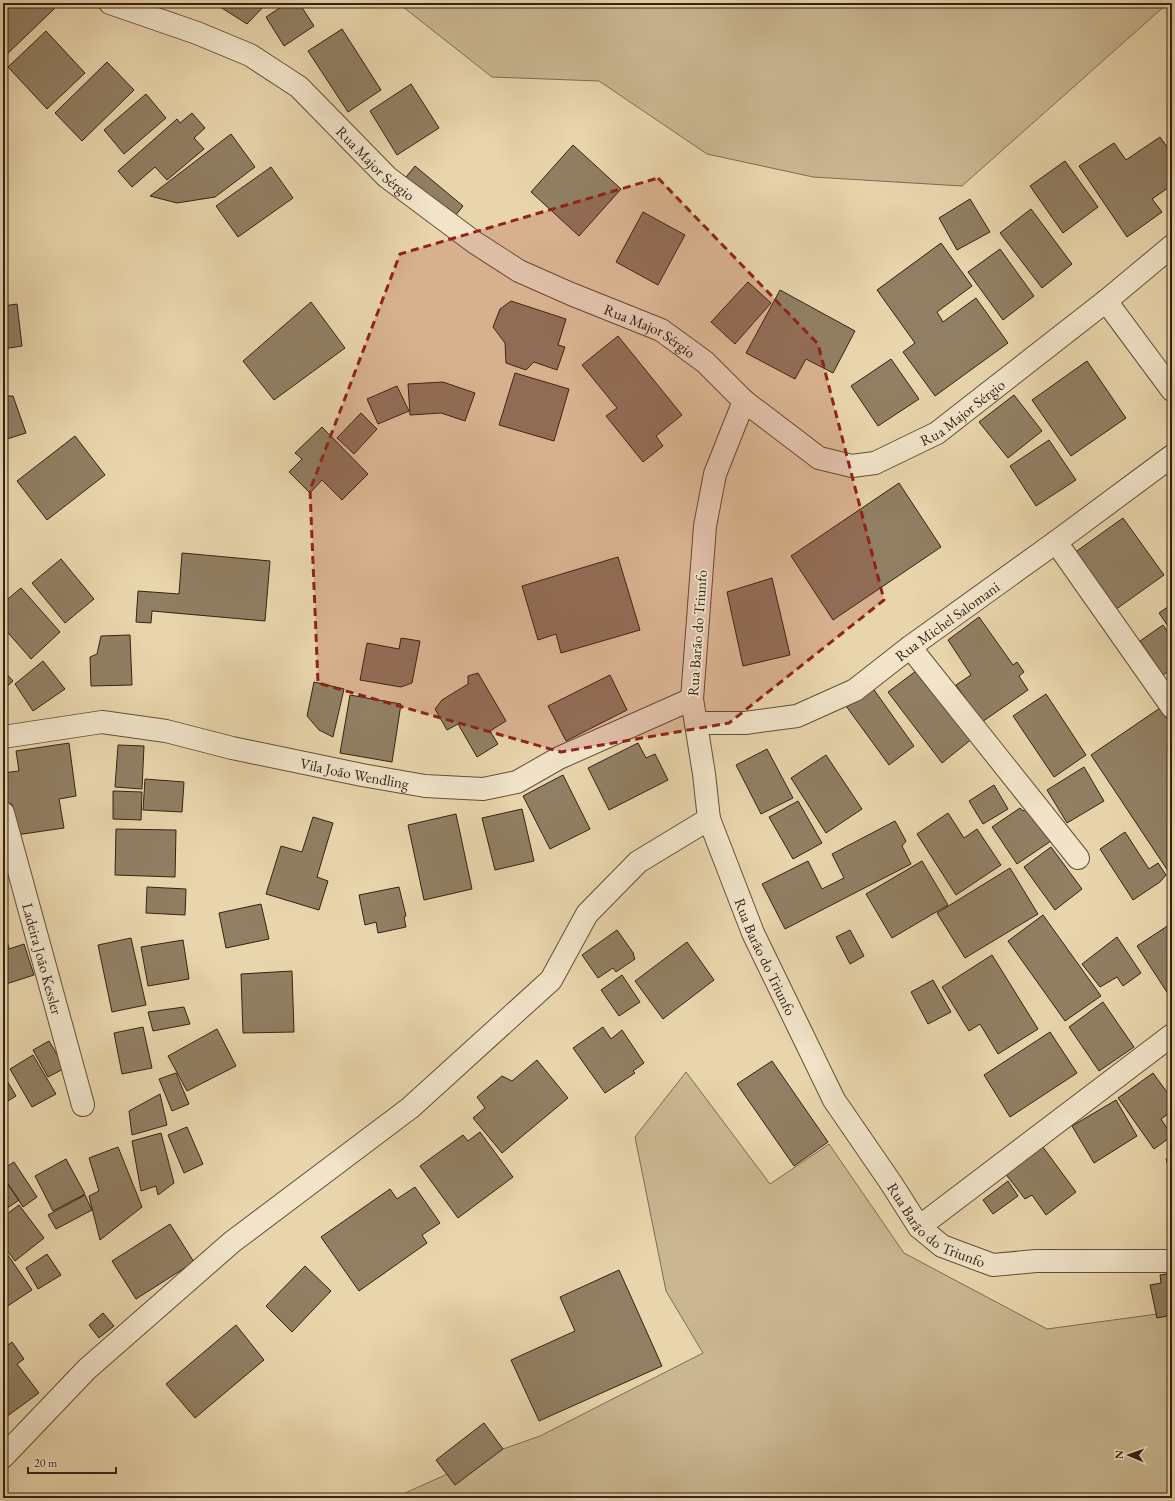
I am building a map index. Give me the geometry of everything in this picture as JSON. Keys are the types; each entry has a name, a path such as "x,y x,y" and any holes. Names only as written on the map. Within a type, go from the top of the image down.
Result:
{"street":[{"name":"Rua Major Sérgio","path":"110,3 197,33 250,55 299,87 387,177 474,242 520,271 571,294 661,330 705,362 744,401 819,458 852,466 875,463 937,433 1106,301 1172,246"},
{"path":"1106,301 1172,390"},
{"name":"Rua Barão do Triunfo","path":"744,401 715,474 705,526 692,699 704,774 709,818 753,933 834,1100 891,1183 919,1227 942,1246 993,1265 1036,1260 1172,1261"},
{"name":"Rua Michel Salomani","path":"696,723 745,723 797,716 854,690 910,647 1172,456"},
{"path":"1056,542 1172,707"},
{"path":"910,647 1078,858"},
{"name":"Vila João Wendling","path":"3,737 102,722 166,731 232,748 362,775 425,786 483,788 517,782 559,758 692,699"},
{"name":"Ladeira João Kessler","path":"3,813 83,1105"},
{"path":"3,1457 87,1369 232,1242 410,1108 551,980 587,914 638,862 709,818"},
{"path":"919,1227 1172,1035"}],"highlighted area":[{"path":"658,178 818,344 884,600 729,723 561,752 318,683 310,490 400,254"}],"shaded area":[{"path":"398,3 1168,3 962,186 813,177 707,154 599,81 492,77"},
{"path":"686,1072 770,1184 829,1144 904,1253 1047,1329 1172,1312 1172,1498 394,1498 503,1449 540,1436 703,1353 666,1291 635,1137"}],"building":[{"path":"3,3 20,3 24,7 28,3 50,3 55,8 3,58"},
{"path":"214,3 267,3 247,24"},
{"path":"287,3 299,3 314,26 284,46 266,17"},
{"path":"342,29 381,90 348,112 308,51"},
{"path":"46,31 85,73 47,109 8,67"},
{"path":"107,62 134,90 82,141 55,113"},
{"path":"411,84 439,128 397,155 370,111"},
{"path":"146,94 166,118 124,154 104,130"},
{"path":"192,113 205,128 194,138 204,149 167,180 155,167 132,187 118,171 177,119 180,123"},
{"path":"231,134 255,167 215,197 177,203 150,196"},
{"path":"1160,137 1172,154 1172,185 1152,199 1162,212 1127,237 1079,166 1114,143 1126,160"},
{"path":"573,145 621,189 579,236 531,192"},
{"path":"1065,161 1098,207 1063,233 1030,186"},
{"path":"415,166 463,206 451,221 403,181"},
{"path":"271,167 293,198 238,237 216,206"},
{"path":"970,199 990,232 957,250 939,218"},
{"path":"1031,209 1072,264 1042,288 1000,233"},
{"path":"643,212 685,235 658,285 616,262"},
{"path":"941,243 972,286 937,312 943,322 976,298 1008,343 935,396 903,352 915,343 877,290"},
{"path":"1000,249 1034,296 1003,320 968,272"},
{"path":"748,282 771,303 735,344 711,322"},
{"path":"780,290 855,331 833,373 806,359 795,379 746,353"},
{"path":"511,301 566,319 558,345 565,347 557,370 534,362 526,370 506,363 505,343 493,327 500,309"},
{"path":"311,302 345,348 274,400 243,361"},
{"path":"17,304 22,346 3,349 3,306"},
{"path":"618,336 682,415 656,436 663,446 643,462 606,416 617,408 582,365"},
{"path":"891,359 919,399 878,426 851,386"},
{"path":"1087,361 1126,418 1071,456 1032,400"},
{"path":"515,373 569,389 554,441 499,425"},
{"path":"443,382 475,393 465,421 441,413 410,415 408,384"},
{"path":"397,386 409,411 378,424 367,399"},
{"path":"1014,395 1042,431 1008,458 979,422"},
{"path":"3,396 13,396 26,433 7,439 3,428"},
{"path":"361,413 377,429 354,454 337,438"},
{"path":"322,427 368,474 342,500 322,480 310,493 289,472 302,459 295,453"},
{"path":"75,436 105,475 47,520 17,481"},
{"path":"1049,440 1076,480 1036,506 1010,466"},
{"path":"899,483 941,547 833,620 791,556"},
{"path":"1123,518 1164,575 1115,610 1074,553"},
{"path":"182,553 270,561 265,621 152,611 151,623 136,622 138,591 179,594"},
{"path":"618,557 640,630 561,653 556,634 538,640 522,586"},
{"path":"61,559 94,599 65,623 32,583"},
{"path":"772,578 790,655 743,666 727,592"},
{"path":"21,588 60,632 31,659 3,627 3,603"},
{"path":"1172,604 1172,632 1159,613"},
{"path":"979,617 1013,665 1017,662 1024,672 1019,676 1028,690 982,722 956,685 971,675 948,640"},
{"path":"1163,625 1172,639 1172,669 1163,675 1140,641"},
{"path":"130,635 132,685 91,686 90,657 97,654 101,636"},
{"path":"401,638 420,641 412,683 401,687 360,680 367,643 399,649"},
{"path":"43,661 65,689 33,711 15,684"},
{"path":"920,668 973,738 942,763 888,692"},
{"path":"3,670 13,681 3,690"},
{"path":"478,673 506,721 490,731 498,744 477,757 458,724 447,730 435,709 442,700 468,684 468,676"},
{"path":"610,675 627,710 566,741 548,706"},
{"path":"314,682 344,689 333,737 319,730 307,716"},
{"path":"872,687 914,746 889,765 846,706"},
{"path":"1046,694 1086,755 1054,777 1013,716"},
{"path":"350,695 401,704 392,762 340,753"},
{"path":"1160,708 1172,726 1172,877 1091,755"},
{"path":"69,743 76,796 59,799 64,828 16,835 12,804 7,804 3,773 19,771 16,751"},
{"path":"638,743 646,758 655,754 668,780 609,810 588,768"},
{"path":"118,745 144,746 142,789 115,787"},
{"path":"767,749 793,798 761,814 736,765"},
{"path":"826,755 862,809 826,833 791,778"},
{"path":"1084,767 1104,801 1067,823 1047,790"},
{"path":"563,775 590,829 550,849 523,796"},
{"path":"145,779 184,782 182,812 143,810"},
{"path":"994,785 1008,809 983,824 969,801"},
{"path":"113,791 142,792 141,820 113,819"},
{"path":"798,801 822,843 793,859 769,817"},
{"path":"1029,807 1051,841 1017,864 992,827 1020,808 1023,811"},
{"path":"522,809 534,861 495,870 482,818"},
{"path":"948,813 964,838 977,829 1001,865 956,895 917,834"},
{"path":"456,814 472,889 424,900 408,825"},
{"path":"313,817 333,823 317,877 328,881 319,910 266,894 281,846 302,852"},
{"path":"895,821 906,841 902,846 911,864 785,929 762,884 808,861 822,889 844,878 832,854"},
{"path":"116,829 176,830 175,877 115,875"},
{"path":"1125,832 1149,869 1158,863 1166,875 1160,882 1133,900 1100,849"},
{"path":"1051,847 1082,889 1055,910 1024,867"},
{"path":"922,861 948,905 892,938 866,894"},
{"path":"1010,868 1038,914 965,958 937,913"},
{"path":"147,887 186,889 185,915 146,913"},
{"path":"399,887 406,916 404,917 406,927 378,933 376,922 365,925 359,895"},
{"path":"261,904 269,939 226,948 219,913"},
{"path":"1043,915 1101,996 1065,1021 1008,941"},
{"path":"1172,923 1172,1000 1137,946"},
{"path":"3,928 9,948 3,950"},
{"path":"617,930 634,954 635,959 616,972 613,968 598,978 582,955"},
{"path":"850,930 864,956 850,964 836,937"},
{"path":"1117,937 1141,973 1123,986 1117,977 1100,987 1082,964"},
{"path":"131,938 146,1005 112,1012 98,945"},
{"path":"183,940 189,979 148,986 141,947"},
{"path":"687,942 714,980 663,1019 635,981"},
{"path":"24,944 34,975 3,985 3,951"},
{"path":"992,955 1038,1029 998,1054 980,1024 969,1031 942,987"},
{"path":"292,971 294,1032 243,1033 241,974"},
{"path":"622,975 640,1002 619,1016 601,990"},
{"path":"933,980 951,1012 928,1024 911,992"},
{"path":"1103,1002 1134,1047 1099,1071 1069,1027"},
{"path":"184,1007 190,1024 153,1031 148,1012"},
{"path":"143,1027 152,1068 122,1074 114,1033"},
{"path":"603,1027 611,1039 622,1030 644,1063 633,1071 635,1073 605,1093 573,1048"},
{"path":"217,1029 236,1066 187,1091 168,1056"},
{"path":"1050,1032 1077,1073 1010,1117 984,1075"},
{"path":"49,1041 65,1068 48,1077 33,1050"},
{"path":"33,1055 56,1094 32,1107 10,1069"},
{"path":"537,1060 568,1098 502,1153 473,1118 485,1108 477,1097 502,1076 512,1081"},
{"path":"772,1061 828,1142 794,1166 737,1084"},
{"path":"176,1073 189,1104 172,1111 159,1079"},
{"path":"1153,1073 1172,1099 1172,1111 1161,1119 1172,1136 1154,1149 1118,1098"},
{"path":"3,1074 16,1096 3,1104"},
{"path":"160,1094 167,1125 132,1135 129,1111"},
{"path":"1116,1100 1137,1136 1094,1163 1072,1126"},
{"path":"187,1127 203,1164 184,1173 168,1135"},
{"path":"480,1132 513,1177 458,1218 420,1166 463,1135 468,1141"},
{"path":"161,1133 174,1183 158,1195 156,1186 141,1191 132,1141"},
{"path":"1037,1139 1076,1192 1046,1215 1032,1195 1025,1199 1001,1168"},
{"path":"118,1147 142,1207 100,1240 89,1196 99,1191 89,1158"},
{"path":"1172,1157 1172,1177 1166,1159"},
{"path":"66,1159 85,1194 53,1211 35,1176"},
{"path":"14,1162 37,1197 23,1207 3,1176 3,1169"},
{"path":"3,1178 19,1200 3,1211"},
{"path":"1008,1181 1018,1196 993,1214 983,1200"},
{"path":"415,1187 440,1223 422,1235 427,1243 359,1291 321,1237 390,1189 397,1199"},
{"path":"85,1195 92,1210 56,1229 48,1215"},
{"path":"19,1205 44,1238 15,1261 3,1245 3,1217"},
{"path":"170,1224 194,1262 136,1299 112,1261"},
{"path":"3,1248 32,1290 3,1309"},
{"path":"47,1254 61,1275 38,1289 26,1268"},
{"path":"305,1266 331,1291 292,1332 266,1306"},
{"path":"619,1270 662,1366 539,1421 511,1360 575,1331 560,1297"},
{"path":"1172,1273 1172,1315 1157,1318 1150,1285 1161,1283 1160,1275"},
{"path":"103,1313 114,1326 99,1338 89,1325"},
{"path":"236,1325 264,1360 195,1418 166,1384"},
{"path":"3,1338 8,1345 12,1342 24,1359 17,1364 39,1393 6,1417 3,1413"},
{"path":"484,1423 503,1449 455,1485 436,1460"}]}
